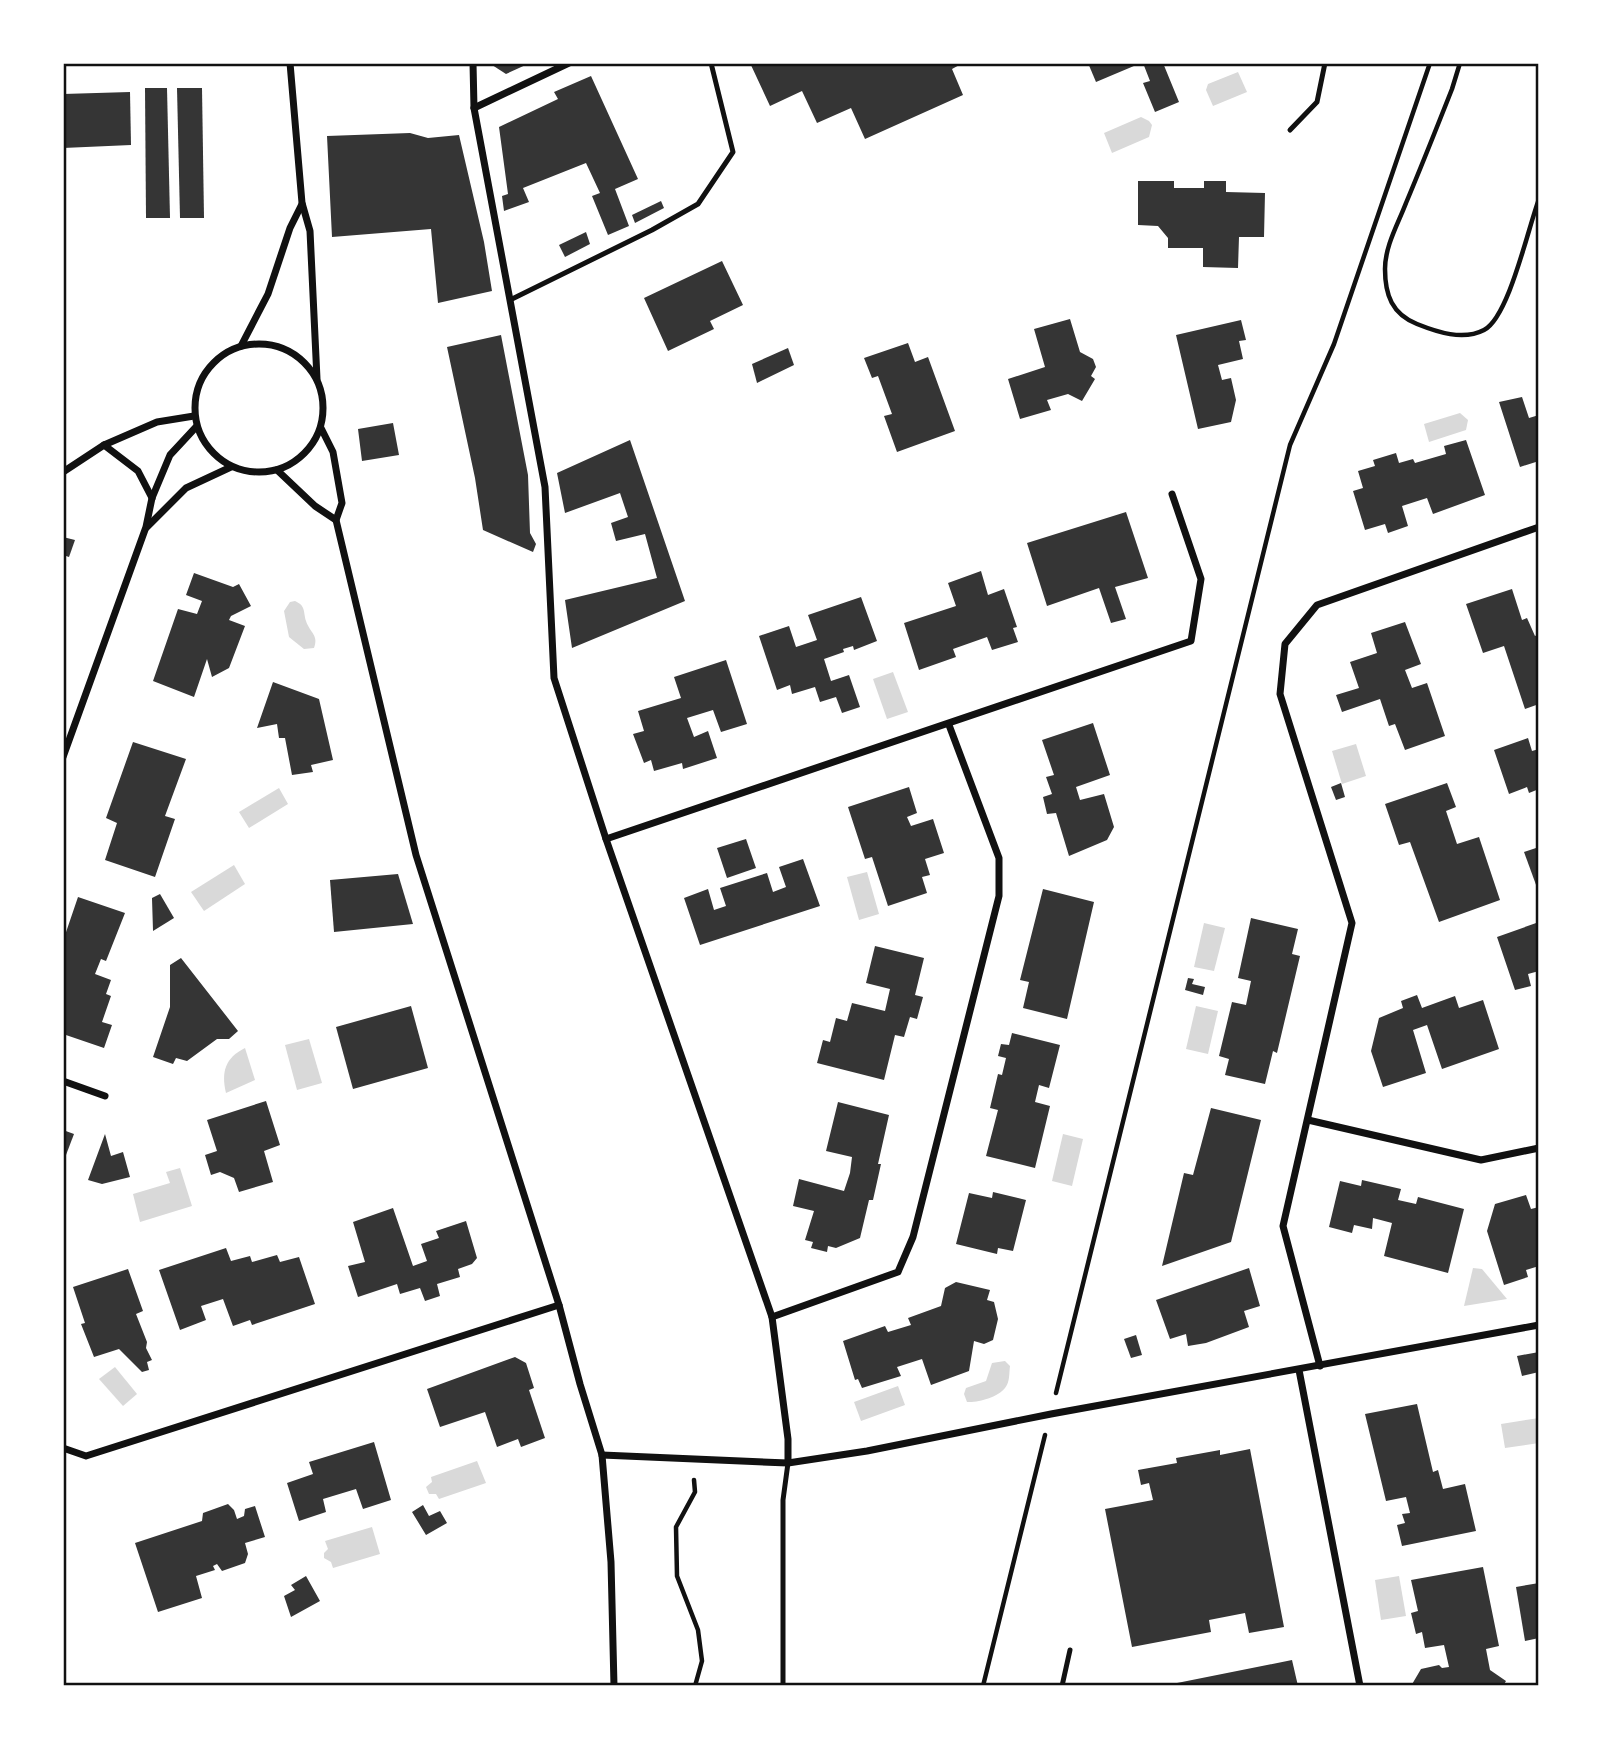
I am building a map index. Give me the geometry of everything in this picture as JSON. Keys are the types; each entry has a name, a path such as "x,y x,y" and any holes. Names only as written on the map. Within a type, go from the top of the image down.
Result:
{"street":[{"path":"290,63 302,203 310,231 317,379 323,403 321,428 311,447 296,461 276,470 261,472 231,467 206,446 196,427 194,416 198,386 208,368 226,352 241,346 263,344 285,349 304,361 317,379"},
{"path":"473,63 474,108 545,487 554,678 606,839 772,1317 788,1439 788,1463"},
{"path":"474,108 569,63"},
{"path":"241,346 268,294 290,228 302,203"},
{"path":"63,471 104,445 157,422 194,416"},
{"path":"63,757 146,527 152,498 170,455 196,427"},
{"path":"321,428 334,452 342,503 336,520 416,855 559,1305 602,1455 611,1562 614,1686"},
{"path":"104,445 138,471 152,498"},
{"path":"146,527 186,488 231,467"},
{"path":"276,470 315,506 336,520"},
{"path":"606,839 1191,641 1202,579 1172,494"},
{"path":"1320,1366 1283,1226 1352,923 1280,694 1285,644 1317,605 1539,527"},
{"path":"772,1317 898,1272 913,1237 999,895 999,858 949,725"},
{"path":"63,1081 105,1096"},
{"path":"1308,1120 1481,1160 1539,1148"},
{"path":"63,1448 86,1456 559,1305"},
{"path":"602,1455 788,1463 867,1451 1051,1414 1539,1325"},
{"path":"1299,1370 1360,1686"}],"lane":[{"path":"510,300 652,230 698,204 733,152 711,63"},
{"path":"1290,130 1317,102 1325,63"},
{"path":"783,1686 783,1500 788,1463"},
{"path":"1062,1686 1070,1650"}],"path":[{"path":"63,63 73,63"},
{"path":"983,1686 1290,445 1334,344 1430,63"},
{"path":"1460,63 1386,254 1385,269 1391,305 1410,321 1436,332 1460,336 1484,330 1498,317 1508,296 1539,199"},
{"path":"694,1460 695,1492 676,1527 677,1576 698,1630 702,1661 695,1686"}],"shaded area":[{"path":"1238,72 1247,92 1213,106 1206,90 1208,84"},
{"path":"1141,117 1152,125 1149,137 1112,153 1104,133"},
{"path":"1460,413 1468,420 1466,430 1429,442 1424,424"},
{"path":"295,601 304,609 306,621 315,637 314,648 304,649 289,637 284,611 290,602"},
{"path":"893,672 908,712 887,719 873,679"},
{"path":"1356,744 1366,776 1342,784 1332,751"},
{"path":"279,788 288,804 249,828 239,812"},
{"path":"234,865 245,884 204,911 191,892"},
{"path":"867,872 879,914 859,920 847,877"},
{"path":"1204,923 1225,928 1214,971 1194,967"},
{"path":"1196,1006 1218,1011 1208,1054 1186,1049"},
{"path":"309,1039 322,1083 297,1090 285,1045"},
{"path":"245,1048 255,1080 226,1093 226,1066 233,1056"},
{"path":"1063,1134 1083,1139 1072,1186 1052,1181"},
{"path":"180,1168 192,1206 140,1222 133,1194 170,1183 166,1172"},
{"path":"1473,1268 1482,1269 1507,1299 1464,1306"},
{"path":"1005,1361 1010,1366 1009,1380 1005,1388 988,1399 967,1402 964,1394 966,1388 986,1381 992,1363"},
{"path":"115,1367 137,1394 123,1406 99,1379"},
{"path":"898,1386 905,1405 861,1421 854,1402"},
{"path":"1539,1418 1539,1443 1505,1448 1501,1424"},
{"path":"477,1461 486,1483 439,1499 436,1494 429,1494 426,1487 432,1482 431,1477"},
{"path":"372,1527 380,1554 333,1568 331,1562 324,1558 328,1549 325,1541"},
{"path":"1399,1576 1406,1616 1381,1620 1375,1580"}],"building":[{"path":"489,63 530,63 506,74"},
{"path":"750,63 963,63 952,69 963,95 865,139 851,108 817,123 802,91 770,106"},
{"path":"1088,63 1141,63 1096,82"},
{"path":"1143,63 1163,63 1179,102 1155,112 1143,83 1150,81"},
{"path":"591,76 638,179 615,189 629,226 608,235 592,196 600,193 586,163 523,188 529,202 504,211 502,196 508,194 499,127 558,99 554,92"},
{"path":"145,88 167,88 170,218 146,218"},
{"path":"177,88 202,88 204,218 180,218"},
{"path":"130,92 131,145 63,148 63,94"},
{"path":"410,133 428,138 459,135 484,242 492,291 438,303 431,229 332,237 327,136"},
{"path":"1138,181 1174,181 1174,188 1204,188 1204,181 1226,181 1226,192 1265,193 1264,237 1239,237 1238,268 1203,267 1203,248 1168,248 1168,238 1158,226 1138,225"},
{"path":"661,201 664,208 635,223 632,215"},
{"path":"586,232 590,244 565,257 559,245"},
{"path":"722,261 743,305 710,321 714,329 668,351 644,298"},
{"path":"1070,319 1080,352 1093,359 1096,367 1091,376 1095,379 1082,401 1068,394 1047,400 1051,410 1020,419 1008,379 1045,367 1034,329"},
{"path":"1241,320 1246,340 1239,341 1243,359 1218,365 1222,380 1231,378 1236,400 1231,422 1198,429 1176,335"},
{"path":"501,335 528,475 530,533 536,544 533,552 483,530 475,478 447,347"},
{"path":"908,343 915,362 928,357 955,431 897,452 884,416 892,414 878,376 872,378 864,358"},
{"path":"788,348 794,365 757,383 752,364"},
{"path":"1522,397 1529,418 1539,415 1539,461 1520,467 1499,402"},
{"path":"393,423 399,455 362,461 358,429"},
{"path":"630,440 685,601 572,648 565,600 657,578 645,534 616,541 611,523 628,517 620,493 565,513 557,473"},
{"path":"1466,440 1485,495 1433,514 1427,498 1402,506 1408,526 1388,533 1385,524 1365,530 1353,491 1363,488 1358,471 1375,466 1373,460 1396,453 1399,463 1413,459 1415,463 1446,454 1444,446"},
{"path":"1126,512 1148,578 1115,587 1126,619 1111,623 1099,588 1047,606 1027,543"},
{"path":"63,537 75,540 69,557 63,555"},
{"path":"981,571 988,595 1004,589 1017,627 1013,628 1018,642 992,650 987,637 953,649 956,657 919,670 904,623 956,606 948,583"},
{"path":"194,573 233,587 239,584 251,606 231,616 229,620 245,626 229,668 212,677 207,659 194,697 153,681 178,609 197,614 202,601 186,595"},
{"path":"1512,589 1522,620 1527,618 1535,636 1539,634 1539,704 1525,709 1504,646 1483,653 1466,604"},
{"path":"861,597 877,641 854,650 853,646 843,649 844,652 824,659 831,681 849,675 860,707 842,713 836,697 820,702 815,687 792,694 790,685 777,690 759,636 789,626 796,647 817,640 808,615"},
{"path":"1405,622 1421,664 1405,670 1412,688 1427,683 1445,736 1405,750 1395,724 1389,726 1380,699 1342,712 1336,695 1359,688 1350,662 1377,653 1371,633"},
{"path":"726,660 747,724 721,732 713,710 687,718 694,737 708,731 717,758 683,769 682,763 654,771 651,760 644,763 633,734 644,731 638,711 681,698 674,677"},
{"path":"273,682 319,699 333,760 311,765 313,772 292,775 285,738 279,738 277,724 257,728"},
{"path":"1093,723 1110,775 1076,787 1080,800 1104,794 1114,827 1107,840 1069,856 1056,813 1047,814 1043,797 1052,794 1046,777 1054,775 1042,740"},
{"path":"1528,738 1532,751 1539,749 1539,789 1529,793 1527,787 1509,794 1494,750"},
{"path":"133,742 186,759 165,816 175,819 155,877 105,860 117,823 106,818"},
{"path":"1341,783 1345,797 1336,800 1331,787"},
{"path":"1447,783 1456,807 1446,811 1457,844 1479,837 1500,900 1439,922 1410,842 1399,845 1385,804"},
{"path":"909,787 917,813 907,817 911,826 933,819 944,853 925,859 930,875 922,877 927,893 888,906 872,857 865,859 848,807"},
{"path":"746,839 756,868 727,878 717,848"},
{"path":"1539,847 1539,893 1524,852"},
{"path":"803,859 820,906 700,945 684,898 708,889 714,910 726,906 720,888 767,873 773,892 786,887 779,867"},
{"path":"398,874 413,924 334,932 330,880"},
{"path":"1043,889 1094,902 1067,1019 1023,1008 1029,982 1020,980"},
{"path":"160,894 174,918 153,931 152,898"},
{"path":"78,897 125,913 106,961 101,959 95,974 111,980 106,994 111,996 102,1022 112,1025 104,1048 63,1034 63,941"},
{"path":"1251,918 1298,929 1292,954 1300,956 1277,1053 1273,1051 1265,1084 1225,1075 1229,1059 1219,1056 1232,1002 1246,1005 1251,981 1238,978"},
{"path":"1539,922 1539,971 1528,974 1531,986 1515,990 1497,937"},
{"path":"875,946 924,958 915,995 923,997 917,1019 910,1017 904,1037 895,1035 884,1080 817,1063 823,1040 830,1042 836,1018 847,1021 852,1003 885,1011 890,989 866,983"},
{"path":"181,958 238,1031 229,1039 217,1039 187,1061 176,1058 173,1064 153,1057 170,1007 170,965"},
{"path":"1188,978 1194,979 1192,984 1205,987 1203,995 1185,990"},
{"path":"1417,995 1422,1008 1455,996 1459,1008 1483,1000 1499,1049 1442,1069 1427,1025 1413,1030 1426,1073 1383,1087 1371,1051 1379,1018 1403,1008 1401,1001"},
{"path":"411,1006 428,1068 353,1089 336,1027"},
{"path":"1012,1033 1060,1045 1049,1088 1039,1085 1035,1102 1050,1106 1035,1168 986,1156 998,1110 990,1108 998,1074 1002,1075 1006,1058 998,1056 1001,1044 1009,1045"},
{"path":"266,1101 280,1145 264,1151 273,1182 239,1192 234,1178 220,1172 211,1175 205,1155 217,1151 207,1120"},
{"path":"838,1102 889,1115 873,1200 869,1200 860,1238 836,1248 828,1246 827,1252 811,1248 813,1242 805,1240 814,1211 793,1206 799,1179 844,1191 852,1157 826,1151"},
{"path":"1211,1108 1261,1120 1231,1242 1162,1266 1184,1173 1193,1175"},
{"path":"63,1130 74,1134 66,1155 63,1155"},
{"path":"105,1134 111,1156 123,1152 130,1177 102,1184 88,1180"},
{"path":"1362,1180 1401,1189 1398,1200 1416,1204 1418,1197 1464,1209 1448,1273 1384,1256 1392,1223 1373,1218 1372,1229 1354,1225 1352,1233 1329,1227 1340,1181 1361,1186"},
{"path":"993,1192 1026,1200 1013,1251 998,1248 997,1254 956,1244 969,1193 992,1198"},
{"path":"1526,1195 1531,1209 1539,1207 1539,1266 1526,1270 1528,1277 1504,1285 1487,1231 1495,1204"},
{"path":"393,1208 413,1266 427,1261 421,1244 439,1238 436,1231 466,1221 477,1258 472,1264 458,1269 460,1277 437,1284 440,1296 425,1301 420,1288 400,1294 397,1284 358,1297 348,1266 365,1262 353,1222"},
{"path":"226,1248 231,1261 250,1256 252,1262 277,1255 280,1262 299,1257 315,1304 252,1325 250,1320 233,1326 223,1299 201,1306 206,1320 180,1330 159,1270"},
{"path":"1249,1268 1260,1306 1244,1311 1249,1327 1206,1343 1188,1346 1186,1334 1170,1339 1156,1300"},
{"path":"128,1269 143,1311 136,1314 152,1360 147,1362 149,1370 142,1372 119,1349 94,1357 81,1324 85,1323 73,1287"},
{"path":"956,1282 990,1290 987,1300 994,1302 998,1319 993,1340 984,1344 974,1341 969,1371 931,1385 922,1359 897,1367 901,1376 862,1388 858,1379 855,1380 843,1341 885,1326 888,1332 911,1325 908,1318 941,1306 945,1288"},
{"path":"1136,1335 1142,1355 1131,1358 1124,1339"},
{"path":"1539,1352 1539,1372 1522,1376 1517,1356"},
{"path":"515,1357 526,1363 534,1388 529,1390 545,1438 521,1447 518,1439 497,1447 485,1412 440,1427 427,1389"},
{"path":"1417,1404 1433,1472 1438,1470 1443,1489 1465,1484 1476,1531 1402,1546 1397,1525 1405,1523 1402,1514 1410,1513 1406,1497 1386,1501 1365,1414"},
{"path":"374,1442 391,1500 363,1509 356,1489 323,1499 326,1512 299,1521 287,1483 313,1474 309,1462"},
{"path":"1250,1449 1284,1627 1249,1633 1245,1613 1209,1620 1211,1632 1132,1647 1105,1509 1153,1500 1149,1483 1141,1485 1138,1470 1177,1463 1176,1458 1220,1450 1220,1455"},
{"path":"228,1504 237,1519 244,1516 245,1509 255,1506 265,1537 245,1543 248,1554 245,1563 222,1571 217,1564 213,1566 215,1570 196,1576 202,1598 158,1612 135,1543 202,1521 203,1513"},
{"path":"423,1505 429,1516 440,1511 447,1523 426,1535 412,1512"},
{"path":"1483,1567 1499,1646 1486,1649 1490,1670 1506,1681 1503,1686 1411,1686 1421,1669 1439,1665 1442,1668 1449,1667 1444,1645 1425,1648 1422,1632 1416,1634 1411,1613 1418,1611 1411,1580"},
{"path":"306,1576 320,1601 291,1617 284,1596 295,1590 291,1585"},
{"path":"1539,1583 1539,1638 1525,1641 1516,1587"},
{"path":"1292,1660 1298,1686 1167,1686 1167,1685"}]}
